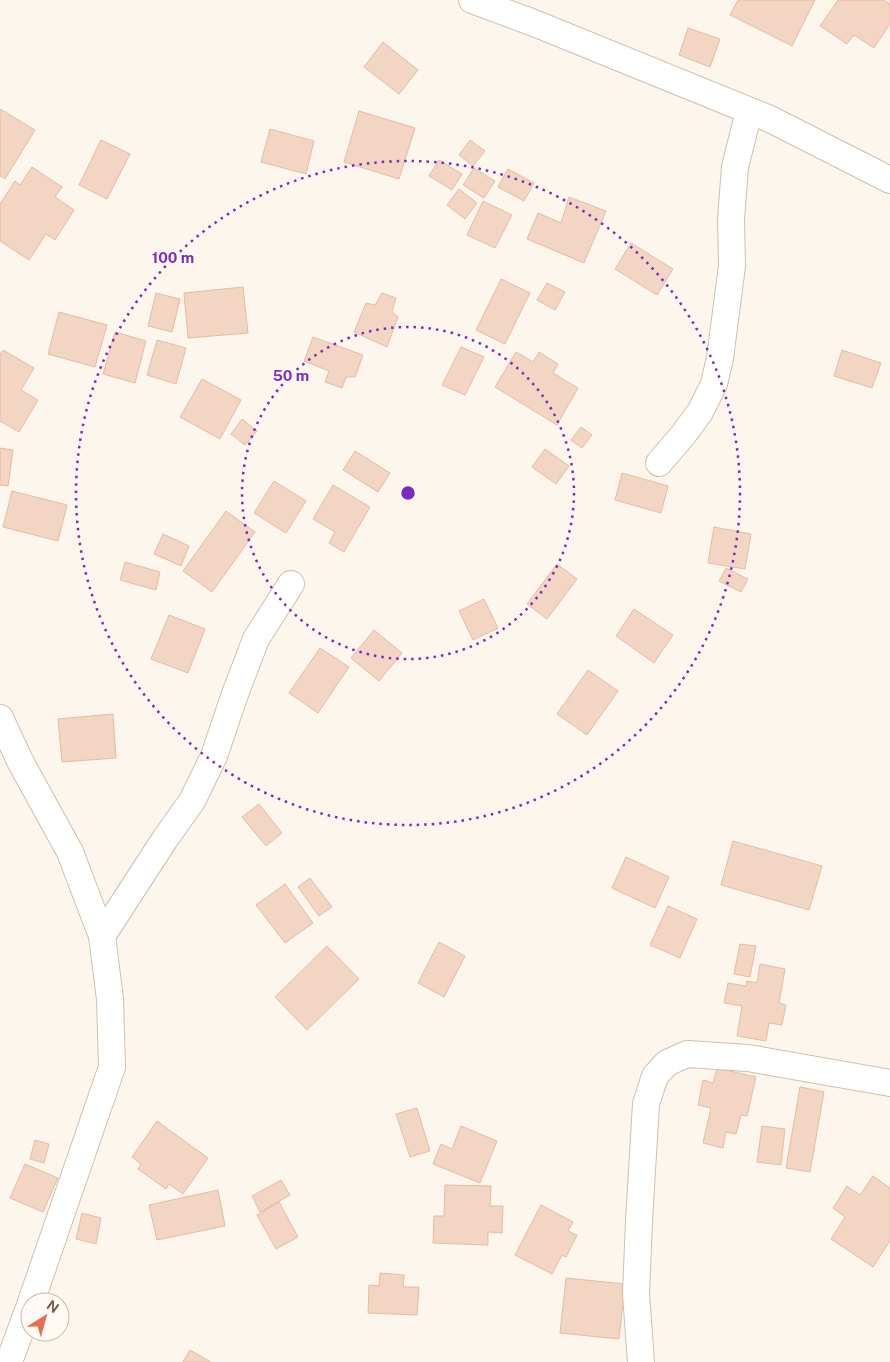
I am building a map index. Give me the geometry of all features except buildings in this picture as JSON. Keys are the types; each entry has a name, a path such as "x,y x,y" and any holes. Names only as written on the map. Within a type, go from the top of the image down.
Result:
{"street":[{"path":"472,0 579,41 770,119 890,180"},
{"path":"659,463 700,412 714,384 720,358 732,266 731,219 735,167 749,111"},
{"path":"102,936 192,801 214,756 256,639 292,584"},
{"path":"0,718 20,761 70,852 102,936 110,999 112,1066 34,1292"},
{"path":"641,1362 636,1294 639,1221 646,1104 655,1076 667,1063 687,1054 748,1058 890,1083"},
{"path":"9,1362 20,1331"}]}
